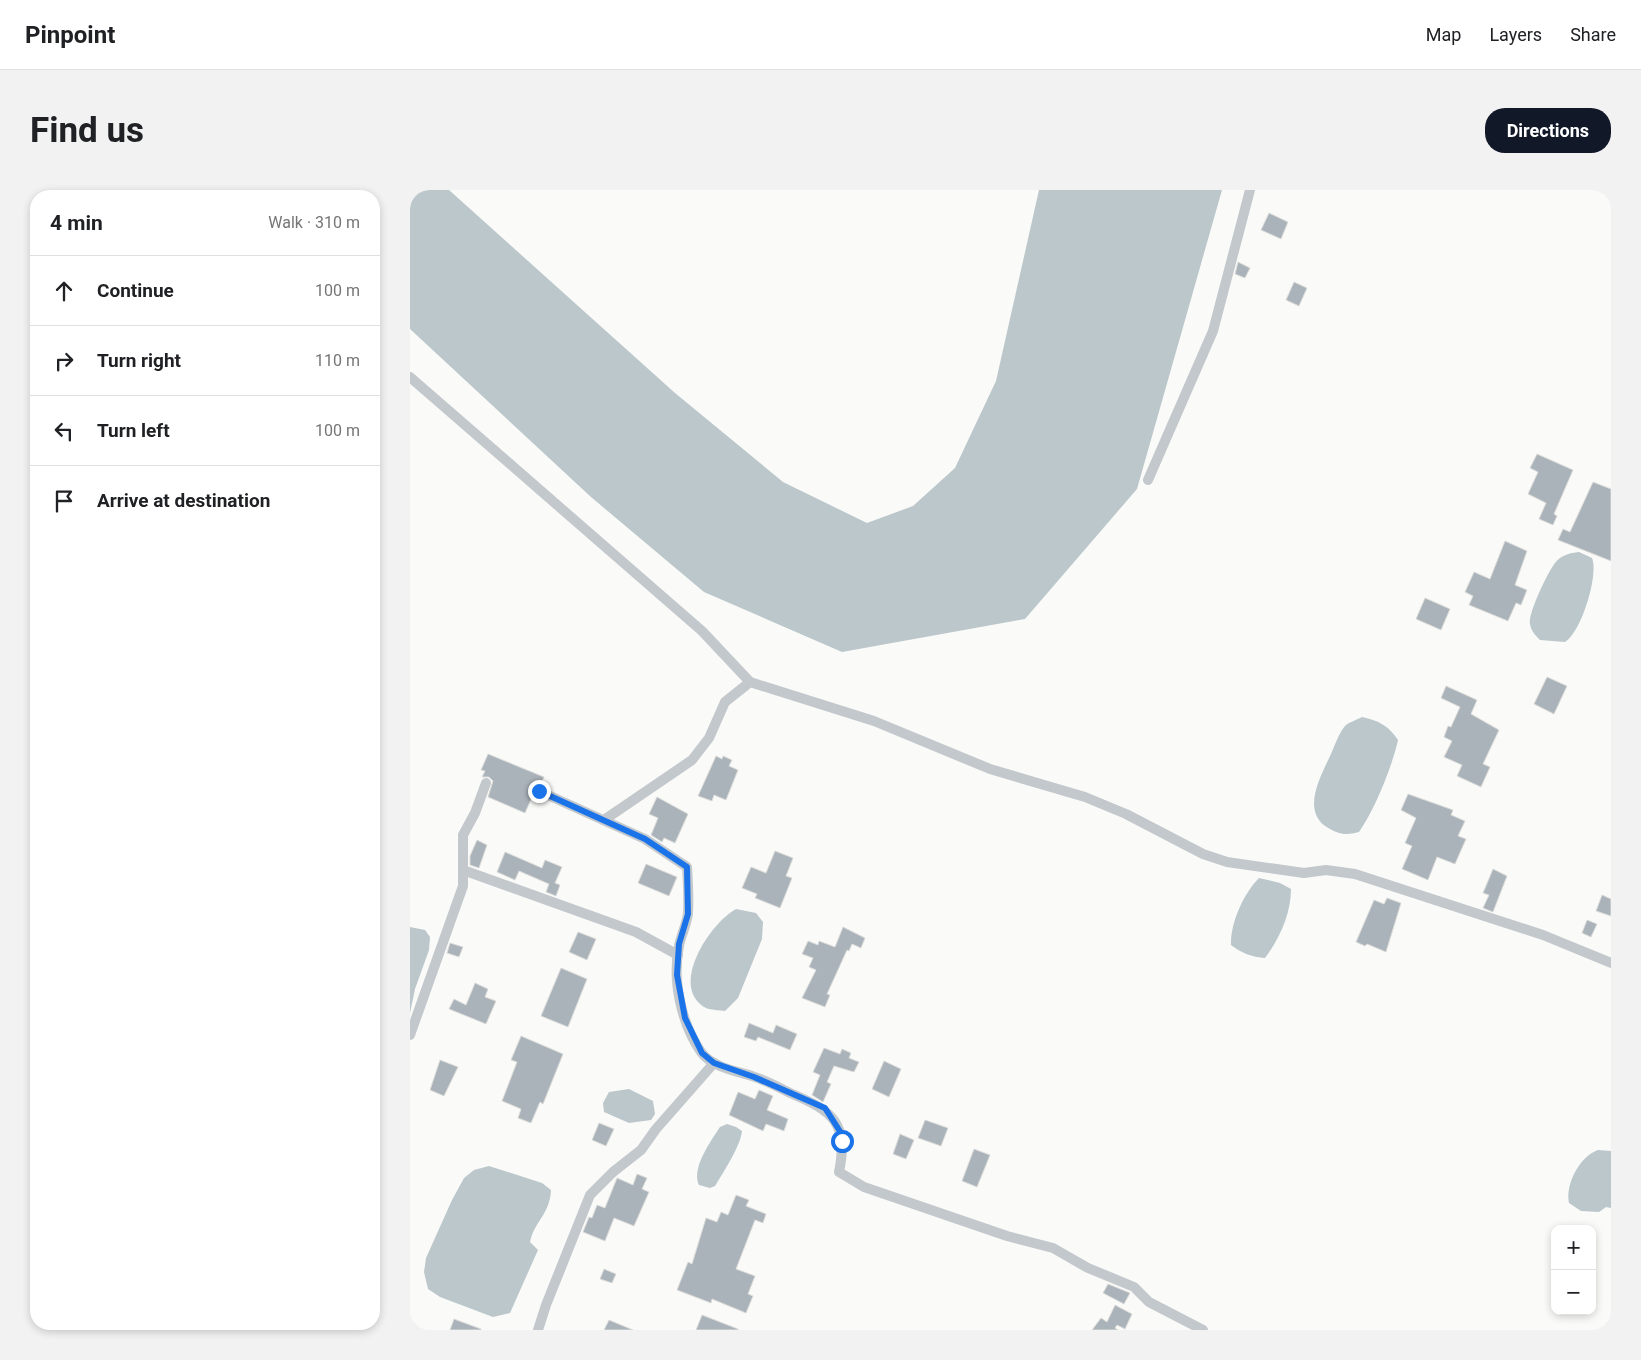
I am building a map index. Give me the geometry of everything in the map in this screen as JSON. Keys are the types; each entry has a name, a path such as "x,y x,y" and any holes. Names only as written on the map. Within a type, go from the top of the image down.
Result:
{"street":[{"path":"1148,480 1213,331 1250,190"},
{"path":"410,376 702,631 750,682 874,721 990,769 1085,797 1126,814 1203,854 1227,862 1304,873 1326,870 1355,874 1543,935 1611,963"},
{"path":"604,820 692,760 709,738 725,702 750,682"},
{"path":"410,1035 460,898 463,886 463,835 475,813 486,783"},
{"path":"539,791 645,839 687,867 688,914 678,955 677,975 685,1018 702,1053 714,1063 754,1077 825,1108 841,1133 842,1156 839,1172 864,1187 1007,1236 1053,1248 1088,1268 1134,1287 1149,1302 1202,1330"},
{"path":"463,870 636,932 678,955"},
{"path":"538,1330 546,1305 590,1195 613,1172 640,1150 656,1128 714,1063"}],"shaded area":[{"path":"410,190 449,190 675,393 783,482 867,523 913,506 955,468 996,381 1039,190 1222,190 1137,489 1025,619 842,652 704,592 591,497 410,329"},
{"path":"1579,552 1592,558 1594,566 1591,590 1582,616 1571,637 1565,642 1540,640 1535,635 1530,624 1532,611 1539,593 1557,560 1566,555"},
{"path":"1362,717 1383,724 1398,740 1392,763 1365,823 1359,832 1341,833 1330,829 1321,822 1316,814 1315,794 1322,773 1341,732 1345,726"},
{"path":"1259,878 1280,883 1291,889 1284,925 1265,958 1247,954 1231,945 1235,918 1243,900"},
{"path":"736,909 756,913 763,922 762,939 738,998 725,1011 708,1009 695,998 691,986 692,971 705,941 715,927"},
{"path":"410,927 425,930 430,937 429,950 415,989 410,1013"},
{"path":"629,1089 653,1101 655,1114 651,1120 629,1123 604,1112 603,1103 609,1092"},
{"path":"727,1124 742,1131 735,1151 715,1186 710,1188 699,1185 697,1178 703,1155 720,1127"},
{"path":"1598,1150 1611,1151 1611,1208 1606,1207 1599,1212 1581,1211 1569,1203 1569,1188 1580,1164 1591,1153"},
{"path":"489,1166 542,1183 551,1190 548,1205 530,1242 538,1250 510,1313 493,1317 440,1297 428,1289 424,1272 426,1258 464,1178 474,1170"}],"building":[{"path":"1269,213 1288,222 1281,239 1261,230"},
{"path":"1238,262 1250,268 1245,278 1235,274"},
{"path":"1294,282 1307,288 1299,306 1286,300"},
{"path":"1537,454 1573,470 1554,514 1557,516 1553,525 1539,519 1546,503 1528,494 1538,472 1530,468"},
{"path":"1593,482 1611,489 1611,561 1558,540 1563,529 1570,532"},
{"path":"1505,541 1527,551 1515,585 1527,590 1521,605 1516,603 1508,621 1469,605 1473,596 1465,592 1474,572 1490,579"},
{"path":"1425,598 1450,609 1441,630 1416,619"},
{"path":"1547,677 1567,686 1554,714 1534,704"},
{"path":"1446,686 1477,700 1471,714 1499,730 1483,764 1490,767 1481,787 1457,776 1462,765 1444,757 1452,741 1444,737 1448,726 1451,727 1460,707 1441,698"},
{"path":"488,754 544,777 541,784 533,788 532,792 536,797 532,797 525,813 488,797 493,781 489,777 482,777 485,771 481,770"},
{"path":"716,756 722,759 723,756 732,760 729,766 738,770 726,800 714,795 712,801 698,796"},
{"path":"1408,794 1453,810 1451,815 1465,821 1458,836 1466,839 1455,864 1437,857 1428,880 1402,869 1412,846 1405,843 1416,818 1401,810"},
{"path":"657,797 688,814 675,843 664,838 662,842 651,835 658,818 649,814"},
{"path":"477,840 487,845 479,868 470,865 470,856"},
{"path":"775,851 793,858 786,876 792,878 780,908 755,898 757,894 742,888 751,867 766,873"},
{"path":"505,852 542,868 545,860 562,867 555,883 560,885 556,896 546,892 549,884 519,871 515,880 497,872"},
{"path":"646,864 677,877 669,896 638,883"},
{"path":"1493,869 1507,876 1493,912 1483,908 1489,895 1483,893"},
{"path":"1602,895 1611,899 1611,916 1596,911"},
{"path":"1387,898 1401,903 1386,952 1367,944 1365,946 1356,942 1374,900 1384,904"},
{"path":"1587,920 1597,924 1591,937 1582,933"},
{"path":"843,927 865,938 861,948 852,944 849,951 847,950 827,994 830,995 825,1007 802,998 816,970 809,967 813,958 802,954 808,941 818,945 819,941 835,947"},
{"path":"578,932 596,939 587,960 569,952"},
{"path":"450,943 463,947 459,957 447,953"},
{"path":"561,968 587,979 568,1027 541,1016"},
{"path":"475,983 488,989 485,997 496,1001 486,1024 449,1009 454,999 466,1005"},
{"path":"749,1023 773,1033 776,1025 797,1034 790,1050 758,1037 756,1041 744,1037"},
{"path":"521,1036 563,1054 543,1104 540,1102 531,1123 518,1118 521,1109 502,1101 517,1062 511,1060"},
{"path":"824,1048 840,1054 842,1049 851,1053 849,1058 859,1062 854,1072 834,1066 827,1082 831,1084 823,1102 812,1095 820,1075 813,1072"},
{"path":"440,1060 458,1067 444,1096 430,1090"},
{"path":"884,1061 901,1069 889,1097 872,1089"},
{"path":"759,1090 773,1096 767,1110 788,1119 784,1131 766,1124 763,1131 729,1115 738,1092 755,1099"},
{"path":"925,1120 948,1128 941,1146 918,1138"},
{"path":"599,1123 614,1129 606,1146 592,1140"},
{"path":"900,1134 914,1140 906,1159 893,1154"},
{"path":"974,1149 990,1155 977,1187 962,1181"},
{"path":"637,1174 647,1178 642,1189 649,1192 634,1226 614,1218 605,1241 583,1232 589,1217 592,1218 597,1205 605,1208 617,1178 633,1185"},
{"path":"736,1195 749,1200 746,1206 766,1214 763,1223 755,1220 736,1269 755,1276 748,1294 753,1296 746,1313 712,1299 711,1303 677,1290 688,1262 692,1264 706,1218 717,1222 721,1212 728,1215"},
{"path":"604,1269 616,1274 612,1283 600,1279"},
{"path":"1108,1284 1130,1293 1124,1304 1103,1293"},
{"path":"1115,1305 1132,1314 1125,1329 1117,1325 1115,1328 1118,1330 1092,1330 1101,1318 1107,1322"},
{"path":"702,1315 738,1329 738,1330 696,1330"},
{"path":"454,1319 481,1329 481,1330 450,1330"},
{"path":"609,1320 633,1330 604,1330"}],"route":[{"path":"539,791 645,839 687,867 688,914 679,944 677,975 681,1003 692,1036 702,1053 714,1063 754,1077 825,1108 841,1133 842,1141"}]}
